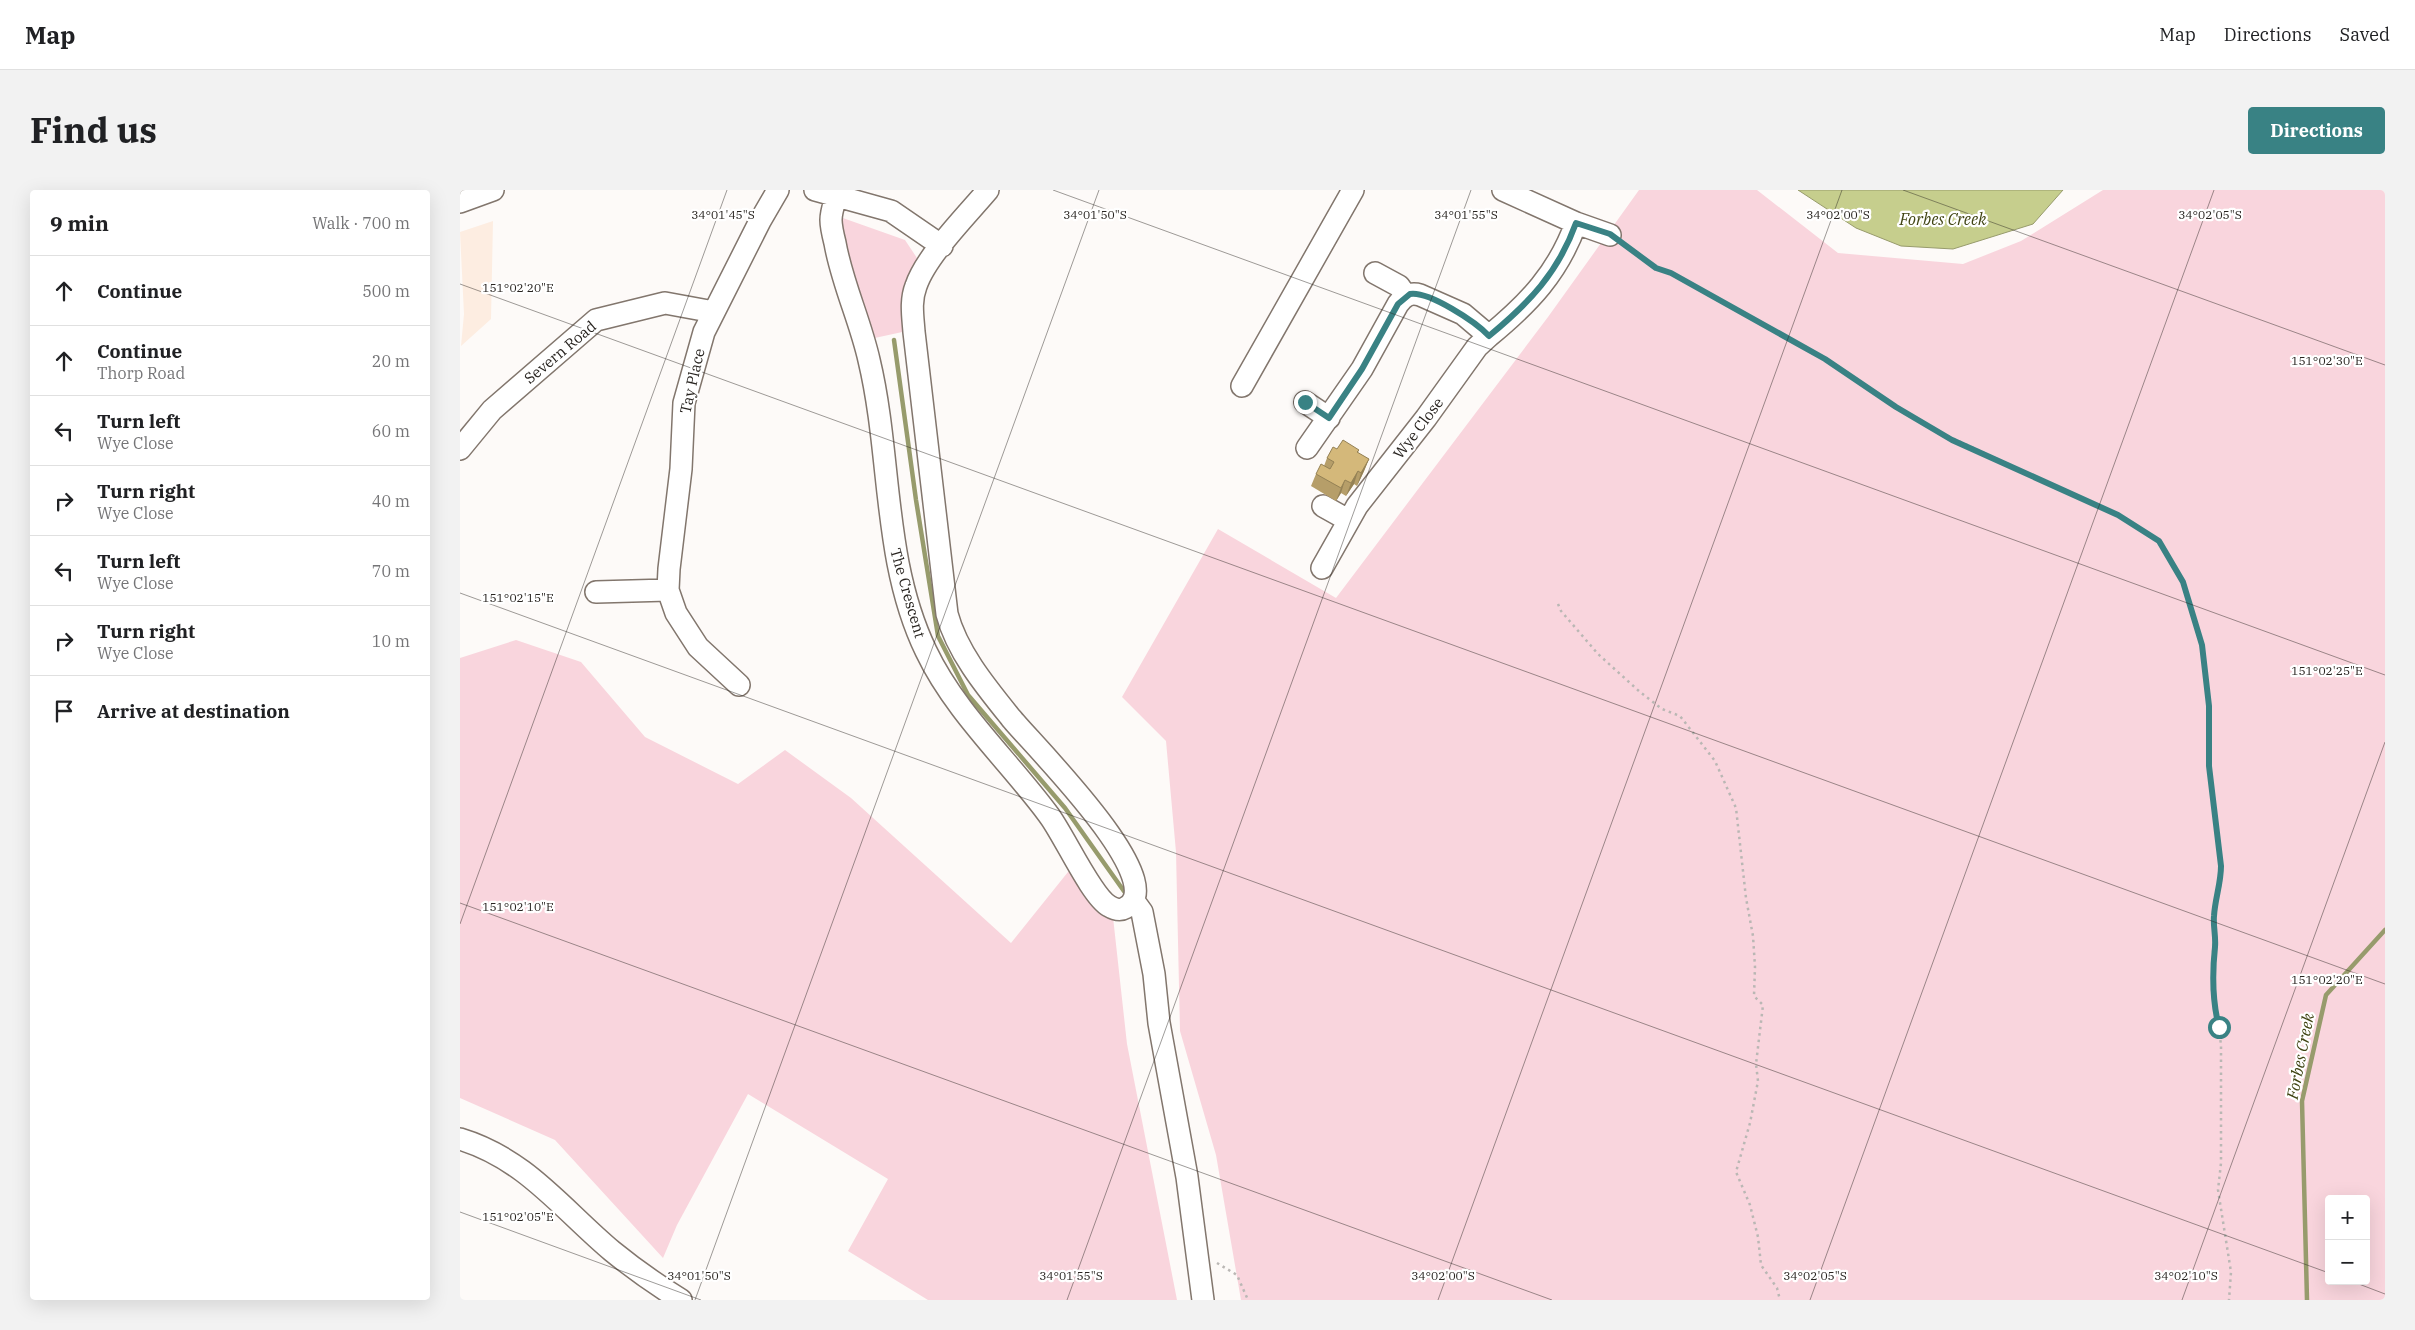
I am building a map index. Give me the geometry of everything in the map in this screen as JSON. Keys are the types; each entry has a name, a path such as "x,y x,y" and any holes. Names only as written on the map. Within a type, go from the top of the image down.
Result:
{"street":[{"path":"460,202 493,190"},
{"name":"Tay Place","path":"739,685 698,647 676,613 668,590 681,469 684,403 704,332 778,190"},
{"path":"815,190 891,211 942,246"},
{"name":"The Crescent","path":"836,197 830,219 838,262 869,360 883,448 893,547 915,624 924,648 935,669 968,714 1050,815 1096,894 1109,906 1120,910 1126,908 1134,900 1137,892 1132,870 1084,798 1012,720 979,675 955,637 950,625 942,575 912,300 920,276 988,190"},
{"path":"1242,386 1353,190"},
{"path":"1503,190 1576,223 1610,234"},
{"name":"Wye Close","path":"1322,568 1348,520 1426,418 1477,346 1522,307 1548,278 1568,246 1576,223"},
{"path":"1375,273 1399,286 1406,296"},
{"path":"1307,448 1362,369 1398,304 1406,296 1414,293 1463,314 1489,336"},
{"name":"Severn Road","path":"460,449 492,410 596,320 665,303 714,312"},
{"path":"1305,402 1329,418"},
{"path":"1323,506 1348,520"},
{"path":"596,592 668,590"},
{"name":"The Crescent","path":"1134,900 1142,912 1154,974 1159,1023 1187,1177 1203,1300"},
{"path":"460,1139 482,1146 515,1164 542,1185 612,1250 677,1299"}],"path":[{"path":"1610,234 1656,268 1678,277 1825,359 1896,407 1939,432 1965,446 2073,494 2147,532 2159,541 2176,568 2183,582 2202,645 2209,706 2209,766 2221,866 2221,882 2214,914 2212,992 2221,1044 2221,1163 2218,1190 2222,1231 2231,1272 2229,1300"},
{"path":"1558,604 1561,611 1598,654 1657,706 1680,716 1715,761 1736,808 1743,851 1746,898 1753,936 1754,996 1763,1005 1756,1064 1758,1081 1750,1123 1736,1172 1750,1205 1758,1238 1761,1264 1777,1288 1780,1300"},
{"path":"1197,1254 1220,1264 1237,1276 1248,1300"}],"shaded area":[{"path":"1639,190 1757,190 1838,253 1963,264 2021,241 2103,190 2385,190 2385,1300 1241,1300 1216,1155 1180,1031 1176,852 1166,741 1122,697 1218,529 1336,598 1548,317"},
{"path":"840,217 905,240 917,258 906,285 907,331 870,339 846,266"},
{"path":"493,221 491,319 461,346 464,314 460,232"},
{"path":"516,640 581,662 645,737 738,784 785,750 851,798 1011,943 1072,867 1113,917 1127,1044 1177,1300 928,1300 848,1251 888,1179 748,1094 677,1225 663,1258 555,1140 460,1098 460,658"}],"water":[{"name":"Forbes Creek","path":"1798,190 2063,190 2033,224 1953,249 1901,246 1856,228"}],"building":[{"path":"1343,440 1369,459 1361,473 1358,471 1351,483 1345,480 1341,488 1316,474 1321,464 1330,469 1334,462 1327,458 1333,447 1337,449"}],"waterway":[{"path":"894,340 916,500 938,636 968,695 1065,808 1126,894"},
{"name":"Forbes Creek","path":"2307,1300 2302,1101 2326,995 2385,930"}],"route":[{"path":"1305,402 1329,418 1362,369 1398,304 1410,294 1420,295 1463,314 1489,336 1522,307 1548,278 1568,246 1576,223 1610,234 1656,268 1671,273 1825,359 1896,407 1952,440 2056,485 2118,515 2147,532 2159,541 2183,582 2202,645 2208,686 2209,766 2221,866 2221,882 2214,914 2215,946 2212,960 2212,992 2219,1027"}]}
